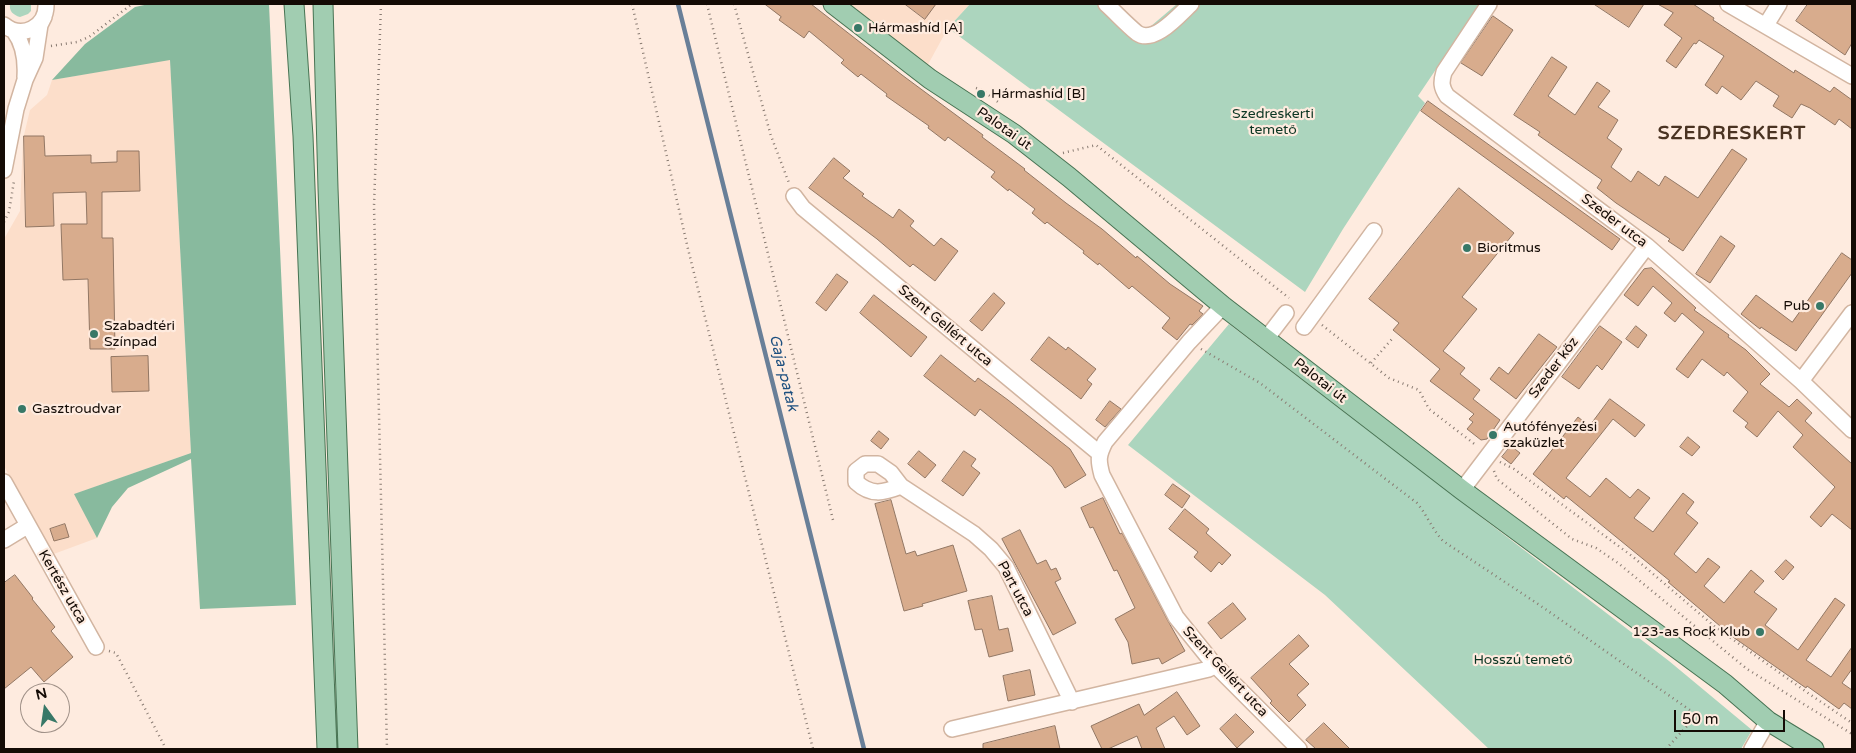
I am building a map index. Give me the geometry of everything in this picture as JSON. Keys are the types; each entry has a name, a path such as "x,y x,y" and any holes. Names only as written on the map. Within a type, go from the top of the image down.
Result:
{"main road":[{"path":"294,4 303,136 327,749"},
{"path":"324,4 328,188 348,749"},
{"name":"Palotai út","path":"833,4 930,78 1021,139 1223,306 1462,490 1725,684 1768,721 1814,749"}],"street":[{"path":"1106,4 1139,34 1148,36 1157,34 1191,4"},
{"name":"Szeder utca","path":"1489,4 1444,72 1441,80 1442,88 1447,96 1647,246 1800,381 1852,430"},
{"path":"1728,4 1766,24 1852,76"},
{"path":"1766,24 1779,4"},
{"path":"7,28 21,32 35,28 47,8"},
{"path":"4,170 16,109 25,80 35,58 40,25 47,8"},
{"path":"7,28 18,36 24,57 25,80"},
{"name":"Szent Gellért utca","path":"794,196 803,208 1099,454 1102,475 1176,617 1213,663 1299,749"},
{"path":"1307,322 1374,231"},
{"name":"Szeder köz","path":"1462,490 1647,246"},
{"path":"1099,454 1105,442 1189,342 1223,306"},
{"path":"1266,339 1286,313"},
{"path":"1800,381 1852,313"},
{"name":"Kertész utca","path":"4,482 96,647"},
{"name":"Part utca","path":"901,486 974,534 991,549 1006,567 1072,702"},
{"path":"4,540 27,526"},
{"path":"952,729 1209,669 1213,663"},
{"path":"1752,749 1768,721"}],"path":[{"path":"50,47 77,42 89,37 132,4"},
{"path":"381,4 374,206 387,749"},
{"path":"632,4 688,249 813,749"},
{"path":"707,4 833,520"},
{"path":"734,4 771,136 794,196"},
{"path":"974,87 982,90 1004,107"},
{"path":"1063,153 1096,145 1307,322 1371,363 1389,378 1419,390 1430,409 1489,455 1514,469 1632,556 1714,626 1852,723"},
{"path":"1371,363 1392,339"},
{"path":"1189,342 1260,383 1417,503 1426,514 1433,530 1443,540 1697,715 1666,749"},
{"path":"1489,455 1497,479 1572,540 1596,548 1618,563 1746,669 1852,734"},
{"path":"96,647 116,653 166,749"}],"shaded area":[{"path":"821,4 970,4 948,28 920,79"},
{"path":"170,59 191,453 75,494 97,538 51,555 4,466 4,239 20,211 23,139 30,110 47,95 52,80"}],"green space":[{"path":"10,4 31,4 31,11 20,17 12,12"},
{"path":"149,4 269,4 296,605 200,609 191,459 128,488 112,507 97,538 74,494 191,453 170,60 52,80 85,44 135,7"},
{"name":"Szedreskerti temető","path":"970,4 1116,4 1144,32 1177,4 1480,4 1418,96 1425,103 1343,229 1305,292 948,28"},
{"name":"Hosszú temető","path":"1229,324 1669,661 1752,730 1741,749 1489,749 1325,595 1128,445"}],"building":[{"path":"765,4 811,4 983,135 982,137 1102,229 1136,258 1137,256 1170,284 1203,306 1199,311 1203,314 1192,325 1190,324 1177,340 1162,328 1170,318 1132,286 1129,289 1099,263 1098,265 1083,253 1084,251 1047,222 1045,224 1032,213 1035,209 991,177 995,172 948,137 945,141 928,128 929,126 886,96 887,94 861,74 858,77 841,63 844,60 809,31 804,38 779,20 781,17"},
{"path":"905,4 936,4 925,19"},
{"path":"1594,4 1644,4 1629,27"},
{"path":"1658,4 1693,4 1714,18 1713,20 1794,73 1795,70 1830,92 1834,87 1852,100 1852,129 1839,119 1835,125 1801,104 1792,118 1773,106 1779,96 1756,81 1741,100 1722,86 1717,94 1705,85 1724,56 1699,40 1696,44 1694,43 1676,68 1666,61 1682,38 1664,25 1673,13"},
{"path":"1808,4 1852,4 1852,43 1845,55 1796,21"},
{"path":"1493,16 1513,30 1482,76 1461,63"},
{"path":"1552,57 1567,67 1548,96 1575,115 1597,82 1610,91 1598,107 1618,120 1607,138 1622,149 1611,167 1631,182 1638,171 1659,186 1665,176 1698,198 1732,149 1747,159 1683,251 1668,241 1670,239 1597,188 1602,180 1538,135 1540,132 1514,115"},
{"path":"1428,101 1620,239 1612,250 1421,111"},
{"path":"24,136 44,136 45,156 91,155 91,163 117,162 117,151 139,151 140,191 102,192 102,238 113,238 115,349 90,349 88,279 63,280 61,224 87,224 86,192 53,193 54,226 26,227"},
{"path":"834,158 850,171 843,178 864,194 862,196 893,218 899,209 914,221 910,226 934,246 941,238 958,251 935,281 913,264 910,267 877,239 809,188"},
{"path":"1459,188 1514,233 1462,297 1477,309 1443,351 1465,368 1460,374 1480,390 1473,399 1500,420 1487,439 1481,440 1467,429 1473,422 1469,419 1474,414 1430,381 1440,369 1393,330 1399,323 1369,299"},
{"path":"1721,236 1735,246 1710,283 1696,274"},
{"path":"1842,253 1852,260 1852,273 1796,351 1761,327 1760,329 1741,314 1756,295 1792,322"},
{"path":"1652,268 1696,308 1694,310 1729,335 1728,337 1746,350 1770,374 1760,384 1789,407 1797,399 1812,413 1805,421 1852,464 1852,530 1832,514 1821,527 1810,517 1835,487 1793,447 1803,435 1778,411 1757,437 1745,427 1748,423 1733,411 1748,392 1727,372 1724,376 1702,359 1688,378 1676,369 1704,332 1682,313 1675,322 1664,313 1672,303 1653,286 1638,306 1624,295 1644,269"},
{"path":"837,274 848,282 826,311 816,303"},
{"path":"994,293 1005,303 982,331 970,321"},
{"path":"874,295 927,337 911,357 860,313"},
{"path":"1600,326 1622,342 1602,370 1597,365 1579,389 1562,377"},
{"path":"1636,326 1647,335 1638,348 1626,339"},
{"path":"1539,334 1557,347 1516,399 1490,379 1499,367 1508,374"},
{"path":"1049,337 1066,350 1068,347 1096,369 1087,380 1092,384 1081,399 1031,360"},
{"path":"941,355 975,382 978,378 1070,449 1086,475 1065,488 1052,467 980,409 975,416 924,376"},
{"path":"148,356 149,391 112,392 111,357"},
{"path":"1610,399 1645,425 1635,437 1613,419 1566,478 1590,497 1606,478 1630,498 1638,489 1650,498 1634,518 1653,532 1683,493 1694,502 1686,513 1698,523 1674,554 1696,573 1708,558 1720,567 1704,586 1724,603 1751,570 1764,581 1754,592 1777,609 1765,625 1798,650 1835,598 1845,605 1806,660 1831,677 1852,647 1852,669 1842,683 1852,690 1852,709 1844,703 1839,709 1733,637 1668,582 1670,581 1566,496 1564,499 1533,474 1578,417 1589,426"},
{"path":"1110,401 1121,409 1105,427 1096,420"},
{"path":"879,431 889,439 881,449 871,441"},
{"path":"1688,437 1700,447 1692,456 1680,447"},
{"path":"1511,446 1520,453 1511,464 1502,457"},
{"path":"919,451 936,465 925,478 908,464"},
{"path":"964,451 976,459 971,466 980,473 963,496 942,481"},
{"path":"1173,484 1190,496 1182,508 1165,495"},
{"path":"1103,498 1120,534 1122,533 1185,651 1162,664 1159,658 1132,664 1128,642 1115,619 1135,608 1117,570 1114,571 1093,527 1090,528 1081,508"},
{"path":"891,500 906,554 915,551 917,556 953,545 967,591 904,611 875,504"},
{"path":"1185,509 1209,529 1206,533 1231,555 1222,565 1219,562 1211,572 1194,557 1198,552 1169,529"},
{"path":"65,524 69,537 54,541 50,529"},
{"path":"1020,530 1037,564 1046,560 1051,570 1056,568 1061,579 1055,582 1076,623 1053,635 1002,539"},
{"path":"1786,560 1794,567 1783,580 1775,572"},
{"path":"15,575 55,627 51,631 73,657 44,682 31,667 4,689 4,583"},
{"path":"992,596 999,630 1008,628 1013,651 989,657 982,629 975,630 968,601"},
{"path":"1233,603 1246,619 1221,639 1208,623"},
{"path":"1299,635 1309,646 1289,664 1309,684 1297,695 1306,705 1289,722 1270,703 1272,701 1251,678"},
{"path":"1030,670 1035,695 1008,701 1003,676"},
{"path":"1177,692 1200,726 1187,735 1174,716 1156,728 1165,749 1142,749 1137,736 1108,749 1102,749 1091,726 1139,704 1144,715"},
{"path":"1236,714 1254,732 1237,748 1220,729"},
{"path":"1324,723 1350,749 1316,749 1306,740"},
{"path":"1055,726 1060,749 983,749 983,744"}],"waterway":[{"name":"Gaja-patak","path":"678,4 864,749"}],"place":[{"name":"Hármashíd [A]","path":"858,28"},
{"name":"Hármashíd [B]","path":"981,94"},
{"name":"Bioritmus","path":"1467,248"},
{"name":"Pub","path":"1820,306"},
{"name":"Szabadtéri Színpad","path":"94,334"},
{"name":"Gasztroudvar","path":"22,409"},
{"name":"Autófényezési szaküzlet","path":"1493,435"},
{"name":"123-as Rock Klub","path":"1760,632"}],"district":[{"name":"SZEDRESKERT","path":"1732,134"}]}
